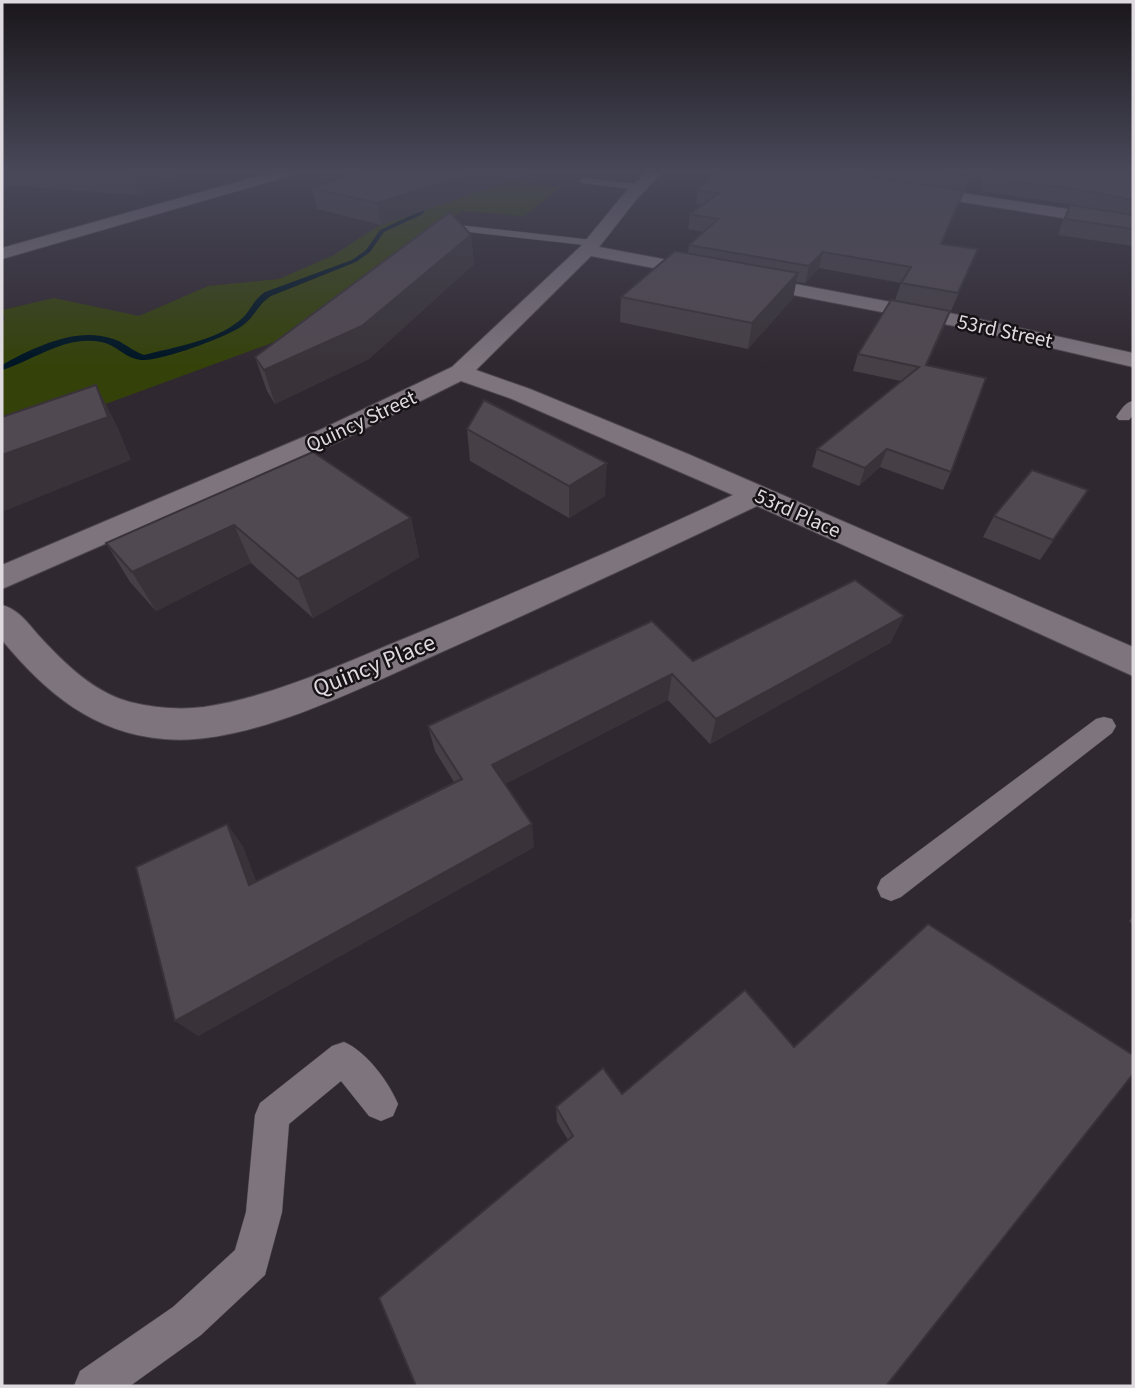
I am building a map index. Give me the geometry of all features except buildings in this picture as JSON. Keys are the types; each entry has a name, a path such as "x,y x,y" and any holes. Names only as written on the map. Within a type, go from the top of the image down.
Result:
{"street":[{"path":"2,254 65,236"},
{"name":"Quincy Street","path":"2,578 331,435 460,372 598,236"},
{"name":"53rd Street","path":"590,246 965,322 1133,360"},
{"name":"53rd Place","path":"460,372 521,394 758,495 1133,662"},
{"name":"Quincy Place","path":"2,617 24,643 85,698 122,716 145,720 204,722 263,709 325,687 475,624 758,495"}],"lane":[{"path":"426,252 448,236"},
{"path":"515,236 590,246"},
{"path":"891,888 1104,726"},
{"path":"96,1386 187,1321 251,1261 264,1212 272,1115 344,1058 381,1104"}],"green space":[{"path":"363,236 428,236 291,336 2,442 2,322 5,319 2,310 54,298 139,316 208,286 279,279 334,255"}],"waterway":[{"path":"2,368 38,350 79,339 106,339 144,358 209,339 241,324 251,314 256,302 268,294 354,261 368,251 379,236"}]}
